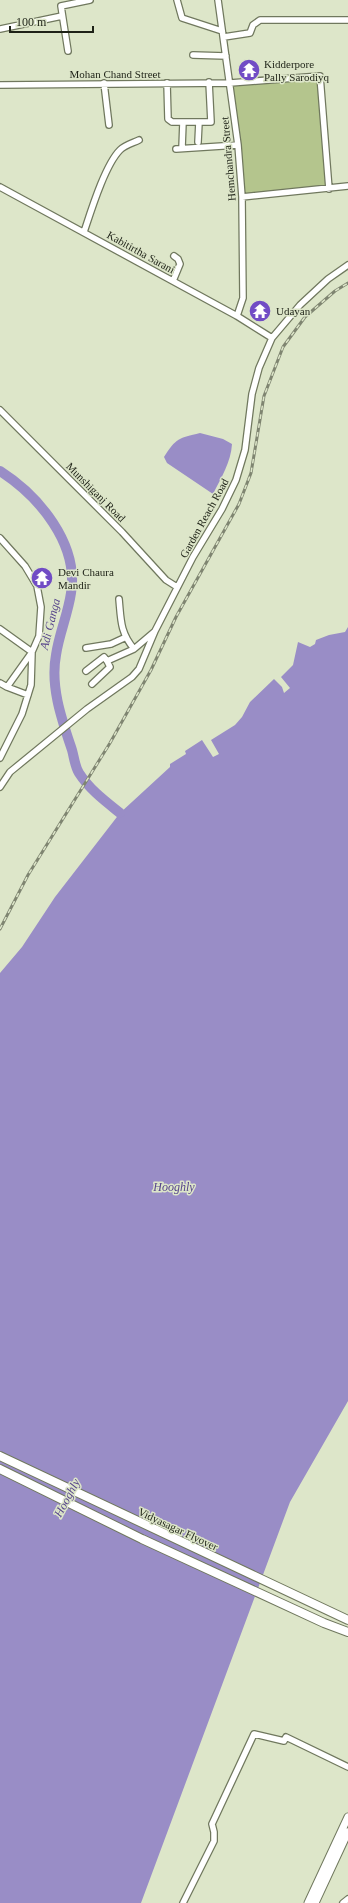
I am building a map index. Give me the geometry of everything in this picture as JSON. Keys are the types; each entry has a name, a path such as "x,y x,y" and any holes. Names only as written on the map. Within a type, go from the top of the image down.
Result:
{"highway":[{"name":"Vidyasagar Flyover","path":"0,1456 348,1620"},
{"path":"0,1469 142,1539 348,1632"}],"main road":[{"path":"308,1903 348,1817"},
{"path":"315,1903 348,1832"}],"street":[{"path":"58,0 61,6 68,51"},
{"path":"61,6 90,0"},
{"path":"177,0 182,18 222,30"},
{"name":"Hemchandra Street","path":"218,0 238,145 242,197 242,298 237,316"},
{"path":"0,29 62,16"},
{"path":"224,38 250,33 253,25 260,20 348,20"},
{"path":"193,55 226,56"},
{"name":"Mohan Chand Street","path":"0,85 230,83 320,76 329,188"},
{"path":"167,83 168,119 172,122 211,122 209,82"},
{"path":"104,83 109,125"},
{"path":"183,122 179,148 238,145"},
{"path":"198,142 199,122"},
{"path":"84,232 98,192 114,159 120,150 139,140"},
{"path":"242,197 348,186"},
{"name":"Kabitirtha Sarani","path":"0,187 237,316 272,338"},
{"path":"173,281 180,264 178,259 174,256"},
{"name":"Garden Reach Road","path":"0,787 10,772 44,743 87,709 132,677 139,669 154,631 177,587 222,509 236,480 245,450 252,394 260,368 272,338 300,305 328,279 348,265"},
{"name":"Munshiganj Road","path":"0,410 122,532 166,580 177,587"},
{"path":"0,539 25,566 37,586 41,607 39,636 32,652 7,687"},
{"path":"119,599 124,638 134,649"},
{"path":"0,629 32,652"},
{"path":"107,661 134,649 154,631"},
{"path":"86,648 111,644 124,638"},
{"path":"0,758 22,714 28,695 31,685 32,652"},
{"path":"86,671 104,657 110,667 92,684"},
{"path":"0,683 28,695"},
{"path":"183,1903 214,1841 212,1824 254,1734 284,1741 286,1737 348,1767"},
{"path":"343,1903 348,1899"}],"green space":[{"path":"318,80 327,187 244,194 232,86"}],"water":[{"path":"200,433 223,439 232,444 228,464 213,494 167,463 164,457 175,442 187,436"},
{"name":"Hooghly","path":"348,627 348,1401 290,1502 141,1903 0,1903 0,973 22,947 55,897 120,813 170,767 170,764 186,754 185,751 202,740 213,757 219,754 211,740 235,725 242,717 250,702 274,679 282,687 284,693 290,688 281,677 293,665 298,642 310,647 315,644 316,640 329,635 345,632"}],"waterway":[{"name":"Adi Ganga","path":"0,471 15,481 42,508 62,539 69,557 72,575 71,593 57,647 55,667 58,703 79,773 103,800 120,813"}],"railway":[{"path":"0,929 28,875 110,743 151,670 176,617 239,504 251,473 264,396 283,347 305,317 335,291 348,283"}],"place":[{"name":"Kidderpore Pally Sarodiyq","path":"249,70"},
{"name":"Udayan","path":"260,311"},
{"name":"Devi Chaura Mandir","path":"42,578"}]}
